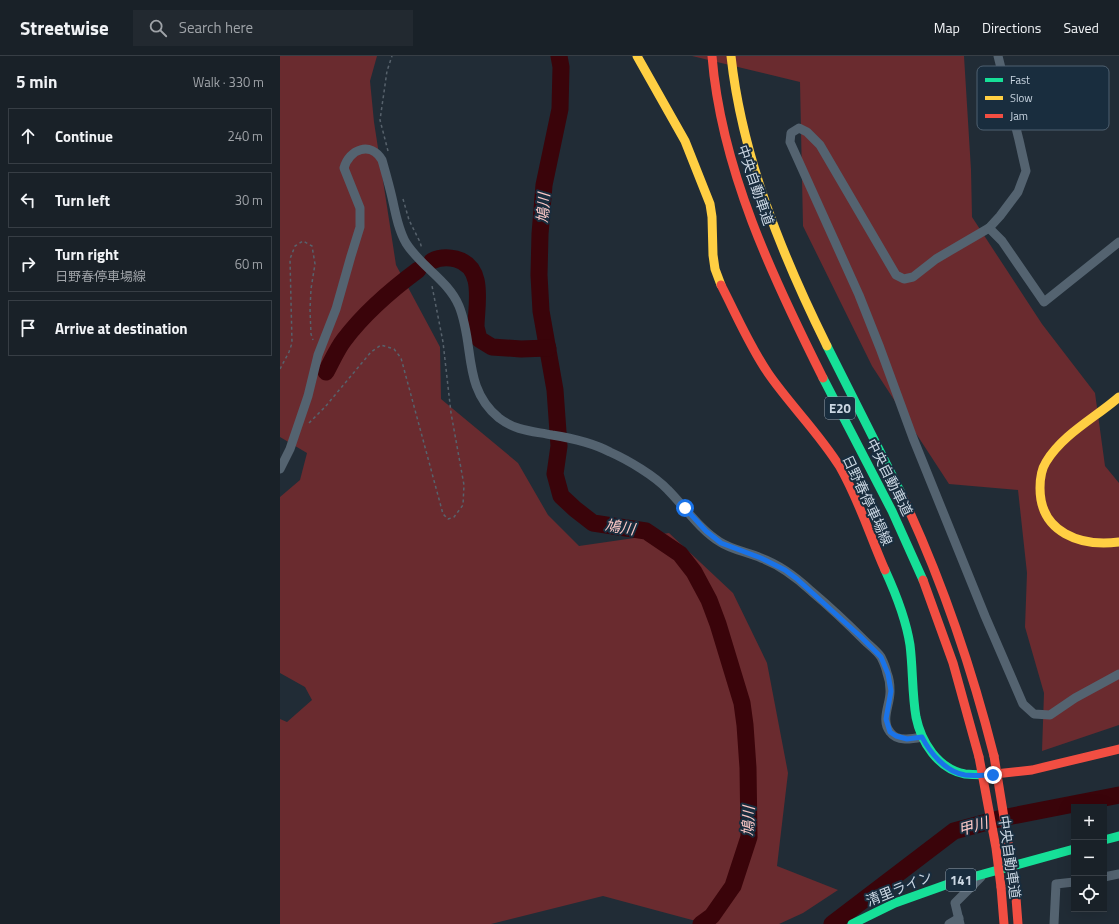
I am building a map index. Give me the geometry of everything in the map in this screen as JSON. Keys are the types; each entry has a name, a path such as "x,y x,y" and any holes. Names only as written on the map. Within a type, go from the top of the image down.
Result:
{"main road":[{"name":"日野春停車場線","path":"637,56 685,141 710,204 712,217 713,255 715,270 720,283 760,360 779,388 833,457 853,494 901,609 911,655 916,720 928,749 938,760 951,769 964,775 993,775 1029,770 1080,760 1119,749"},
{"name":"中央自動車道","path":"712,56 717,101 724,134 734,170 748,210 768,260 806,344 893,513 918,568 958,678 979,757 995,841 1004,924"},
{"name":"中央自動車道","path":"731,56 736,98 743,131 765,201 820,332 907,505 932,561 972,673 994,756 1014,885 1018,924"},
{"path":"1119,397 1059,445 1047,459 1041,473 1038,486 1044,511 1056,527 1074,538 1090,543 1106,544 1119,542"},
{"path":"1107,839 1119,836"},
{"name":"清里ライン","path":"852,924 895,903 951,883 1071,850"}],"street":[{"path":"998,56 1001,66"},
{"path":"1017,130 1026,171 1018,192 1000,216 989,228 936,259 913,277 904,279 896,276 820,145 807,132 799,128 791,133 790,142 859,295 913,438 982,609 1023,704 1034,714 1050,715 1075,698 1119,674"},
{"path":"280,469 295,437 308,396 318,355 336,309 350,256 360,227 360,208 344,168 349,157 354,152 361,149 367,149 379,154 382,160 399,226 406,243 428,269 448,288 458,305 465,326 471,370 477,390 499,418 509,425 533,433 579,441 611,452 649,474 667,488 702,527 721,543 761,558 785,570 797,579 881,657 888,674 891,691 886,719 890,732 896,736 907,739 922,737"},
{"path":"989,228 1002,241 1044,302 1119,242"},
{"path":"949,924 960,921 955,903 984,874"},
{"path":"1107,876 1119,874"},
{"path":"1054,924 1056,884 1071,882"}],"path":[{"path":"389,156 384,141 380,120 387,71 392,56"},
{"path":"402,198 409,220 422,249"},
{"path":"280,369 292,343 290,259 295,246 304,241 312,246 316,264 311,289 310,310 311,334 314,341"},
{"path":"295,437 326,407 371,352 381,345 394,349 400,358 443,514 448,519 454,517 464,505 464,485 451,413 443,342 431,284"}],"shaded area":[{"path":"280,56 377,56 370,81 374,122 396,265 440,347 441,399 518,463 548,515 579,546 669,533 733,593 767,663 788,773 777,866 838,890 803,913 779,924 707,924 603,896 491,924 280,924 280,719 287,722 312,700 305,687 280,673 280,497 300,480 307,453 280,437"},
{"path":"692,56 964,56 971,170 972,217 1042,324 1095,393 1105,466 1119,483 1119,725 1042,751 1044,693 1025,627 1027,573 1018,490 949,484 872,366 803,226 800,82"}],"waterway":[{"name":"鳩川","path":"559,56 561,67 560,109 544,185 540,234 539,275 541,311 555,390 559,446 555,474 561,496 593,523 646,531 680,554 694,572 709,600 718,624 742,703 748,768 749,837 733,886 712,916 701,924"},
{"path":"432,261 444,258 456,259 465,263 472,270 476,278 478,298 476,327 479,339 492,347 521,349 548,348"},
{"path":"326,372 341,344 361,320 398,285 418,270"},
{"name":"甲川","path":"832,924 954,831 1002,818 1119,795"}],"traffic: fast":[{"path":"827,346 901,493"},
{"path":"823,378 892,511 923,580"},
{"path":"885,570 897,597 906,626 912,663 916,717 922,736 932,753 955,771 965,774 995,774"},
{"path":"1107,839 1119,836"},
{"path":"852,924 895,903 951,883 1071,850"}],"traffic: slow":[{"path":"637,56 685,141 710,204 712,217 713,255 715,269 721,285"},
{"path":"731,56 736,94 744,131 766,205 810,312 827,346"},
{"path":"1119,397 1070,435 1053,452 1043,468 1040,488 1042,503 1047,516 1055,526 1065,534 1077,539 1091,542 1119,542"}],"traffic: jam":[{"path":"712,56 717,98 726,140 752,222 768,262 823,378"},
{"path":"721,285 749,340 768,373 823,442 840,467 859,505 885,570"},
{"path":"901,493 916,525 954,622 975,688 994,756"},
{"path":"923,580 953,663 979,757"},
{"path":"995,774 1032,770 1119,749"},
{"path":"994,756 1015,885"},
{"path":"979,757 996,848 1001,887"},
{"path":"1015,885 1018,924"},
{"path":"1001,887 1004,924"}],"route":[{"path":"685,508 706,531 721,543 761,558 785,570 797,579 881,657 888,674 891,691 886,719 886,725 890,732 896,736 907,739 922,737 928,749 938,760 951,769 964,775 993,775"}]}
